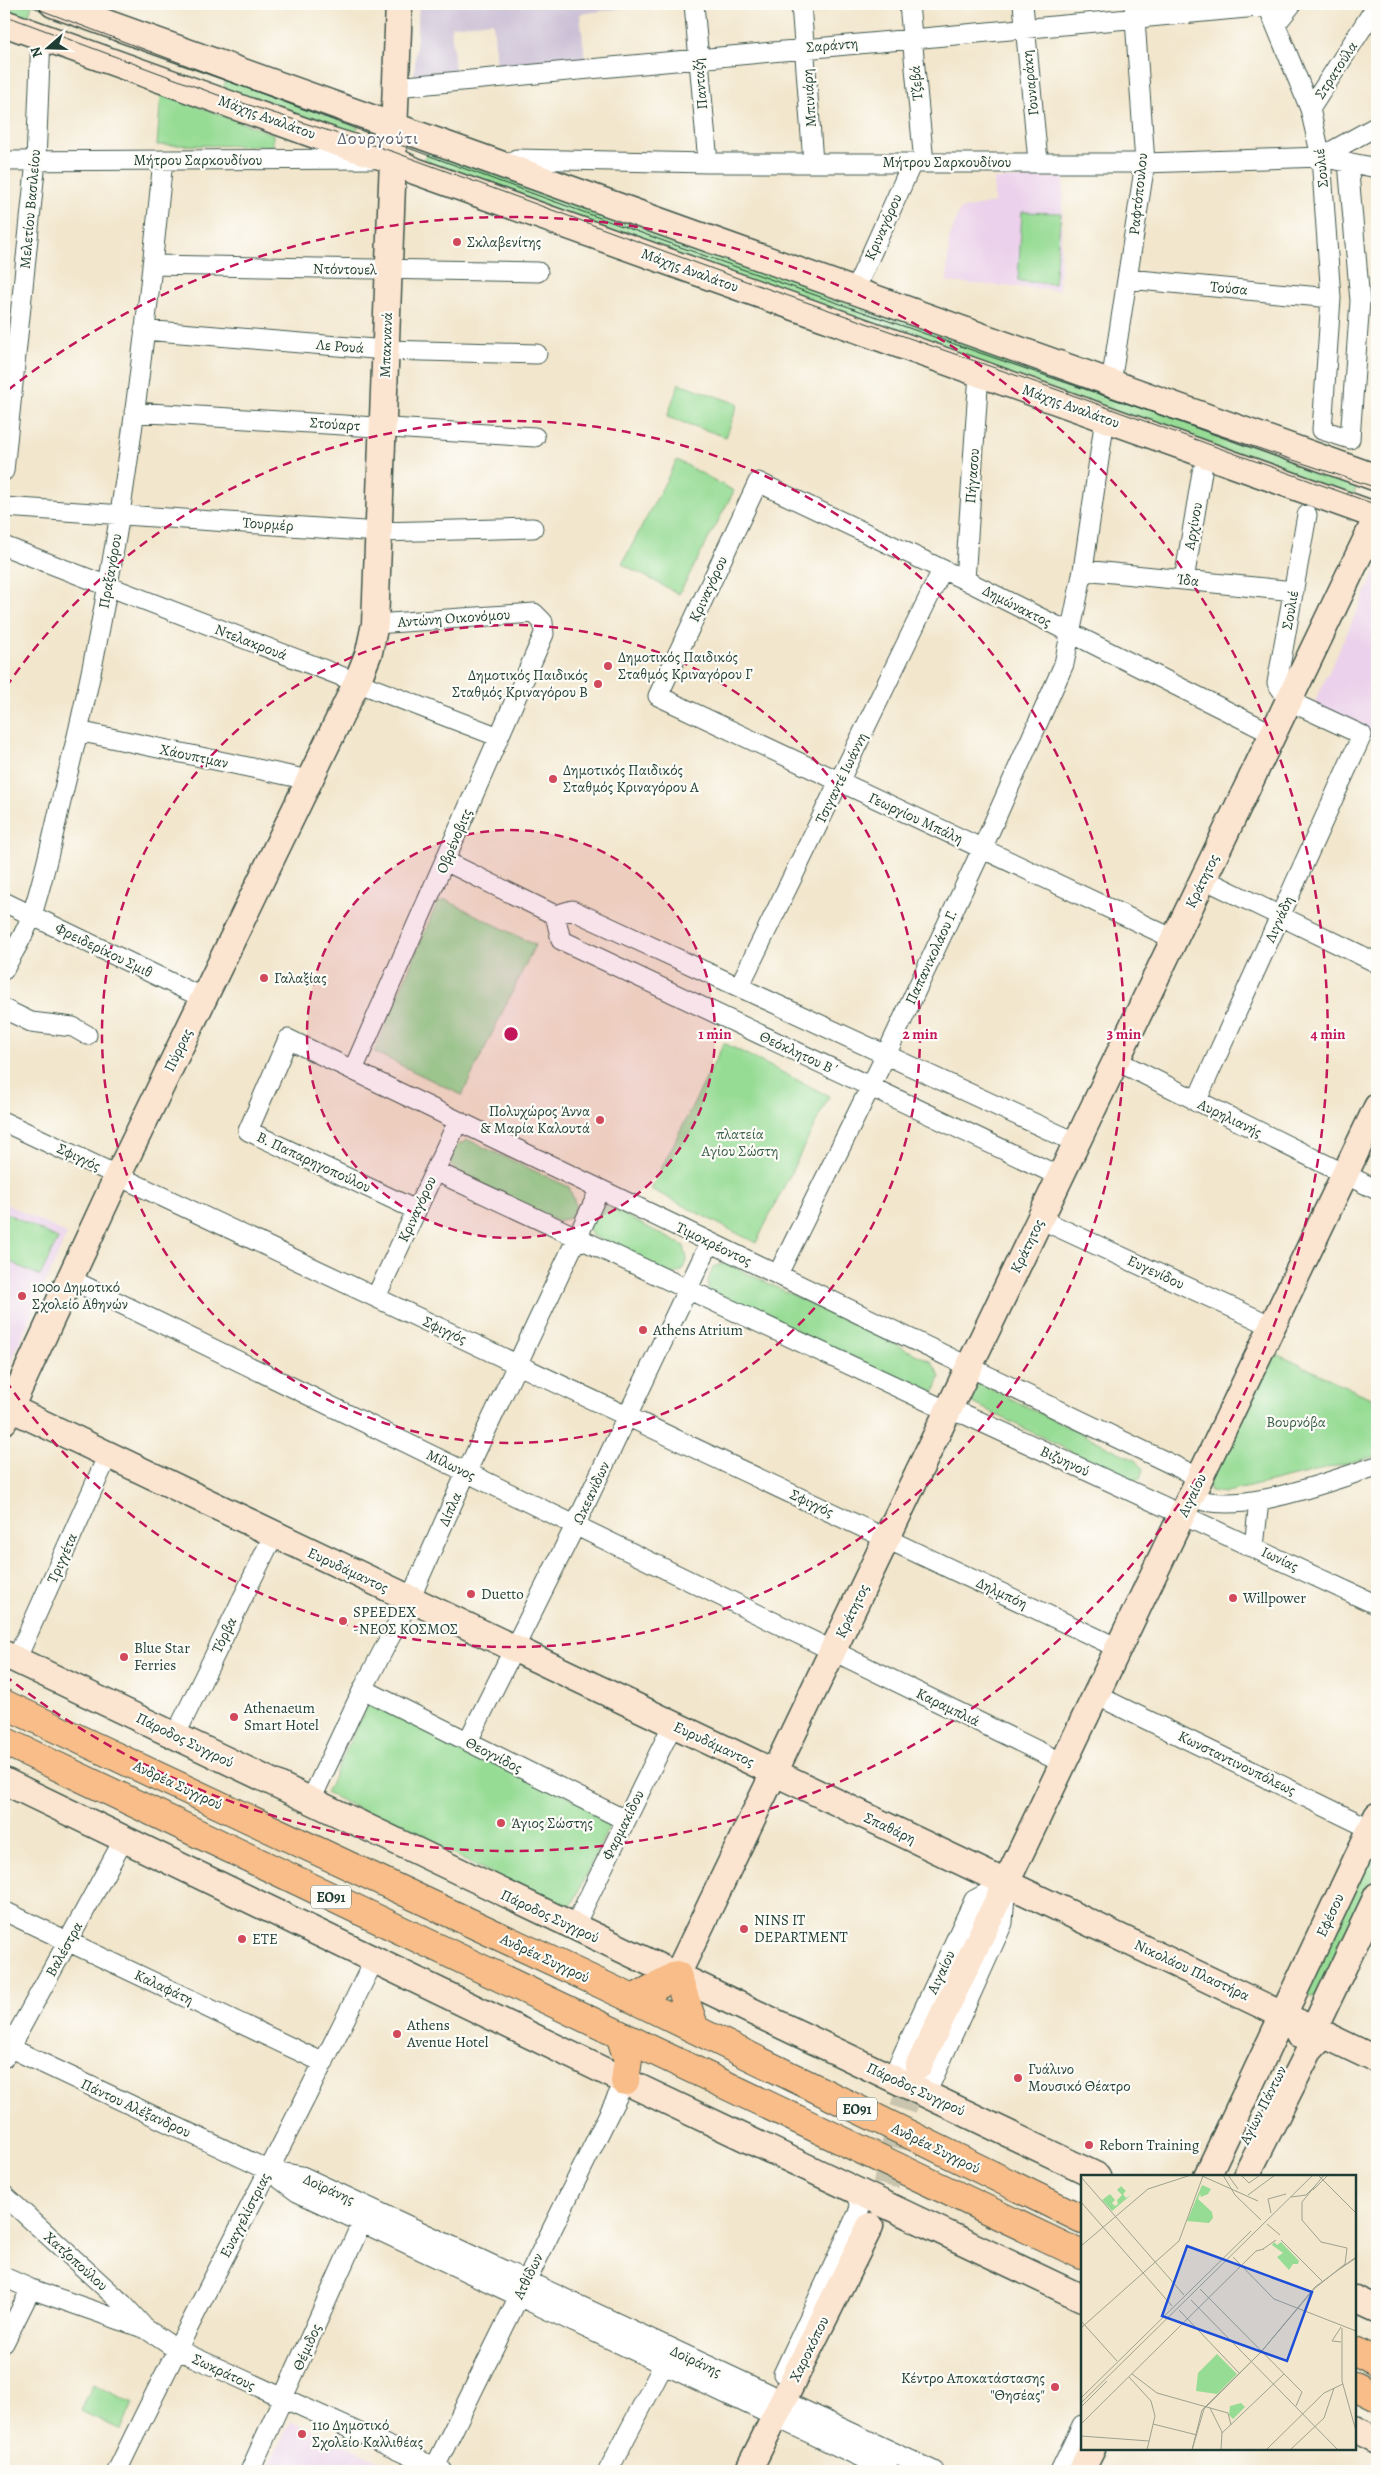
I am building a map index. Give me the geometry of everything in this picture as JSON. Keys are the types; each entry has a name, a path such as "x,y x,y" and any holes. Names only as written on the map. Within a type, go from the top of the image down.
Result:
{"highway":[{"name":"Ανδρέα Συγγρού","path":"4,1704 633,1999 1081,2219"},
{"name":"ΕΟ91","path":"4,1741 1081,2255"},
{"path":"633,1999 677,1976 695,2029"},
{"path":"620,2035 628,2060 624,2081"},
{"path":"624,2081 637,2064 658,2053"},
{"path":"1356,2352 1377,2362"},
{"path":"1356,2386 1377,2397"}],"street":[{"path":"53,4 394,125 422,138 1377,478"},
{"name":"Μπακνανά","path":"357,682 369,652 375,624 399,4"},
{"name":"Πανταζή","path":"694,4 708,164"},
{"name":"Μπινιάρη","path":"802,4 813,162"},
{"name":"Τζεβά","path":"909,4 918,163"},
{"name":"Γουναράκη","path":"1023,4 1038,161"},
{"path":"1276,24 1292,4"},
{"name":"Σαράντη","path":"396,86 1025,28 1135,10 1267,5"},
{"name":"Σουλιέ","path":"1267,5 1310,109 1321,157 1331,298 1322,430 1350,439 1357,344 1359,280 1348,162"},
{"name":"Στρατούλα","path":"1310,109 1377,5"},
{"name":"Ραφτόπουλου","path":"1111,383 1145,163 1135,10"},
{"name":"Μάχης Αναλάτου","path":"4,23 332,141 393,160 415,171 1377,516"},
{"name":"Μελετίου Βασιλείου","path":"4,471 36,161 41,36"},
{"path":"1321,157 1377,126"},
{"name":"Μήτρου Σαρκουδίνου","path":"516,159 708,164 1038,161 1145,163 1321,157 1377,168"},
{"name":"Πραξαγόρου","path":"4,970 32,916 78,731 109,586 153,265 162,160"},
{"name":"Μήτρου Σαρκουδίνου","path":"4,161 393,160"},
{"name":"Κριναγόρου","path":"854,292 918,163"},
{"name":"Ντόντουελ","path":"153,265 538,272"},
{"name":"Τούσα","path":"1128,279 1331,298"},
{"name":"Λε Ρουά","path":"144,330 386,350 537,354"},
{"path":"1329,341 1357,344"},
{"name":"Πήγασου","path":"965,580 979,373"},
{"name":"Στούαρτ","path":"134,412 535,437"},
{"path":"1071,634 1083,570 1105,418"},
{"name":"Αρχίνου","path":"1184,580 1202,472"},
{"name":"Κριναγόρου","path":"658,696 758,482"},
{"name":"Δημώνακτος","path":"758,482 965,580 1274,734"},
{"name":"Τουρμέρ","path":"4,506 379,532 533,528"},
{"name":"Σουλιέ","path":"1289,701 1277,682 1308,515"},
{"name":"Κράτητος","path":"677,1976 1377,516"},
{"name":"Ντελακρουά","path":"4,546 498,737"},
{"name":"Τσιγαντέ Ιωάννη","path":"739,987 942,570"},
{"name":"Ίδα","path":"1083,570 1294,591"},
{"name":"Αντώνη Οικονόμου","path":"375,624 534,613"},
{"name":"Οβρένοβιτς","path":"353,1070 544,634 543,622 534,613"},
{"name":"Παπανικολάου Γ.","path":"778,1274 886,1055 982,849 1064,664 1071,634"},
{"name":"Πύρρας","path":"6,1411 203,998 357,682"},
{"name":"Γεωργίου Μπάλη","path":"658,696 1174,940"},
{"name":"Λιγνάδη","path":"1196,1102 1362,735 1289,701"},
{"name":"Χάουπτμαν","path":"78,731 309,780"},
{"path":"445,861 555,915 572,910 1077,1143"},
{"path":"1204,879 1377,963"},
{"name":"Φρειδερίκου Σμιθ","path":"4,902 203,998"},
{"name":"Θεόκλητου Β΄","path":"555,915 561,940 1061,1176"},
{"path":"4,1009 31,1022 73,1027 87,1035"},
{"name":"Β. Παπαρηγοπούλου","path":"353,1070 288,1039 248,1131 416,1210"},
{"name":"Αυρηλιανής","path":"1116,1061 1377,1190"},
{"path":"353,1070 458,1120"},
{"name":"Αιγαίου","path":"918,2068 1377,1107"},
{"name":"Κριναγόρου","path":"376,1297 458,1120"},
{"name":"Τιμοκρέοντος","path":"458,1120 970,1366"},
{"name":"Σφιγγός","path":"4,1122 887,1538"},
{"path":"435,1171 948,1411"},
{"name":"Δίπλα","path":"310,1802 363,1689 410,1599 466,1473 600,1189"},
{"name":"Ευγενίδου","path":"1040,1219 1272,1326"},
{"name":"Ωκεανίδων","path":"468,1741 575,1526 710,1242"},
{"name":"Μίλωνος","path":"70,1279 833,1651"},
{"path":"970,1366 1190,1497 1206,1504 1236,1505 1259,1501 1377,1466"},
{"name":"Ευρυδάμαντος","path":"6,1411 108,1455 774,1772"},
{"name":"Βιζυηνού","path":"948,1411 966,1415 1190,1497"},
{"name":"Τριγγέτα","path":"10,1657 108,1455"},
{"name":"Ιωνίας","path":"1190,1497 1254,1547 1377,1605"},
{"path":"1254,1547 1259,1501"},
{"name":"Τόρβα","path":"174,1736 274,1534"},
{"name":"Δηλμπόη","path":"887,1538 1118,1648"},
{"name":"Καραμπλιά","path":"833,1651 1063,1763"},
{"name":"Πάροδος Συγγρού","path":"10,1657 310,1802 1095,2175"},
{"name":"Θεογνίδος","path":"363,1689 625,1820"},
{"name":"Κωνσταντινουπόλεως","path":"1096,1695 1375,1825"},
{"name":"Φαρμακίδου","path":"574,1927 673,1724"},
{"name":"Σπαθάρη","path":"774,1772 1006,1883"},
{"path":"4,1781 624,2081 1081,2298"},
{"name":"Εφέσου","path":"1306,2028 1375,1825"},
{"name":"Βαλέστρα","path":"6,2050 124,1839"},
{"name":"Αιγαίου","path":"892,2078 974,1900 1006,1883"},
{"name":"Αιγαίου","path":"926,2094 1003,1922 1006,1883"},
{"name":"Νικολάου Πλαστήρα","path":"1006,1883 1306,2028 1377,2060"},
{"name":"Εφέσου","path":"1208,2175 1306,2028 1377,1896"},
{"name":"Καλαφάτη","path":"4,1911 324,2063"},
{"name":"Ευαγγελίστριας","path":"117,2471 176,2350 324,2063 374,1960"},
{"path":"1247,2175 1309,2052 1321,2038 1306,2028"},
{"name":"Αγίων Πάντων","path":"1229,2175 1306,2028"},
{"name":"Πάντου Αλέξανδρου","path":"6,2050 268,2170"},
{"name":"Ατθίδων","path":"437,2470 522,2289 624,2081"},
{"name":"Δοϊράνης","path":"268,2170 297,2192 362,2222 522,2289 781,2406 934,2471"},
{"name":"Δοϊράνης","path":"268,2170 302,2176 664,2364 781,2406 890,2471"},
{"name":"Χαροκόπου","path":"781,2406 860,2208 855,2190"},
{"name":"Χατζοπούλου","path":"4,2196 123,2304 146,2329"},
{"name":"Χαροκόπου","path":"781,2406 883,2225 900,2211"},
{"name":"Θέμιδος","path":"250,2471 362,2222"},
{"name":"Χαροκόπου","path":"748,2471 870,2226"},
{"name":"Σωκράτους","path":"4,2277 31,2289 146,2329 176,2350 437,2470"},
{"path":"4,2343 31,2289"},
{"path":"1356,2299 1377,2309"},
{"path":"608,2471 664,2364"},
{"path":"1060,2471 1081,2427"},
{"path":"1356,2430 1377,2440"},
{"path":"1081,2471 1092,2450"},
{"path":"1092,2471 1103,2450"}],"shaded area":[{"path":"419,4 624,4 624,8 580,14 585,59 497,67 493,22 451,26 455,71 414,76"},
{"path":"1064,177 1059,290 947,282 949,239 959,212 961,209 994,203 994,179"},
{"path":"1377,568 1377,735 1313,706"},
{"name":"100ο Δημοτικό Σχολείο Αθηνών","path":"4,1203 67,1234 4,1379"},
{"name":"11ο Δημοτικό Σχολείο Καλλιθέας","path":"291,2421 403,2471 266,2471"}],"green space":[{"path":"4,4 32,5 25,27 4,20"},
{"path":"227,77 359,127 346,140 220,97"},
{"path":"161,93 273,134 273,146 157,145"},
{"path":"429,151 1360,478 1351,500 424,167 424,158"},
{"path":"1022,212 1061,213 1054,284 1018,281"},
{"path":"679,383 738,404 726,437 667,417"},
{"path":"677,460 734,491 679,594 622,564"},
{"path":"446,900 535,945 462,1095 374,1052 437,903"},
{"name":"πλατεία Αγίου Σώστη","path":"724,1043 829,1096 756,1243 651,1189"},
{"path":"468,1140 569,1187 576,1206 570,1218 556,1221 461,1176 450,1164 455,1146"},
{"path":"605,1205 684,1246 687,1259 682,1271 671,1275 591,1235 588,1223 593,1211"},
{"path":"4,1212 58,1239 40,1276 4,1259"},
{"path":"726,1263 932,1362 940,1377 935,1391 920,1394 708,1292 708,1280 713,1267"},
{"name":"Βουρνόβα","path":"1279,1355 1377,1401 1377,1456 1224,1493 1210,1491 1206,1482 1267,1360"},
{"path":"981,1384 1135,1460 1143,1470 1140,1479 1130,1481 969,1401 966,1393 970,1386"},
{"path":"370,1700 613,1818 569,1911 326,1793"},
{"path":"1370,1857 1376,1859 1377,1868 1317,1995 1312,1997 1305,1993"},
{"path":"93,2384 133,2403 121,2430 81,2411"}],"tunnel":[{"path":"872,2222 884,2192 902,2111 918,2067"}],"tram line":[{"path":"25,4 361,131 698,254 1037,373 1377,488"},
{"path":"4,15 218,95 394,152 743,280 1078,397 1377,505"}],"place":[{"name":"Σκλαβενίτης","path":"457,242"},
{"name":"Δημοτικός Παιδικός Σταθμός Κριναγόρου Γ","path":"608,666"},
{"name":"Δημοτικός Παιδικός Σταθμός Κριναγόρου Β","path":"598,684"},
{"name":"Δημοτικός Παιδικός Σταθμός Κριναγόρου Α","path":"553,779"},
{"name":"Γαλαξίας","path":"264,978"},
{"name":"Πολυχώρος Άννα & Μαρία Καλουτά","path":"600,1120"},
{"name":"100ο Δημοτικό Σχολείο Αθηνών","path":"22,1296"},
{"name":"Athens Atrium","path":"643,1330"},
{"name":"Duetto","path":"471,1594"},
{"name":"Willpower","path":"1233,1598"},
{"name":"SPEEDEX -ΝΕΟΣ ΚΟΣΜΟΣ","path":"343,1621"},
{"name":"Blue Star Ferries","path":"124,1657"},
{"name":"Athenaeum Smart Hotel","path":"234,1717"},
{"name":"Άγιος Σώστης","path":"501,1823"},
{"name":"NINS IT DEPARTMENT","path":"744,1929"},
{"name":"ETE","path":"242,1939"},
{"name":"Athens Avenue Hotel","path":"397,2034"},
{"name":"Γυάλινο Μουσικό Θέατρο","path":"1018,2078"},
{"name":"Reborn Training","path":"1089,2145"},
{"name":"Κέντρο Αποκατάστασης \"Θησέας\"","path":"1055,2387"},
{"name":"11ο Δημοτικό Σχολείο Καλλιθέας","path":"302,2434"}],"district":[{"name":"Δουργούτι","path":"378,138"}]}
